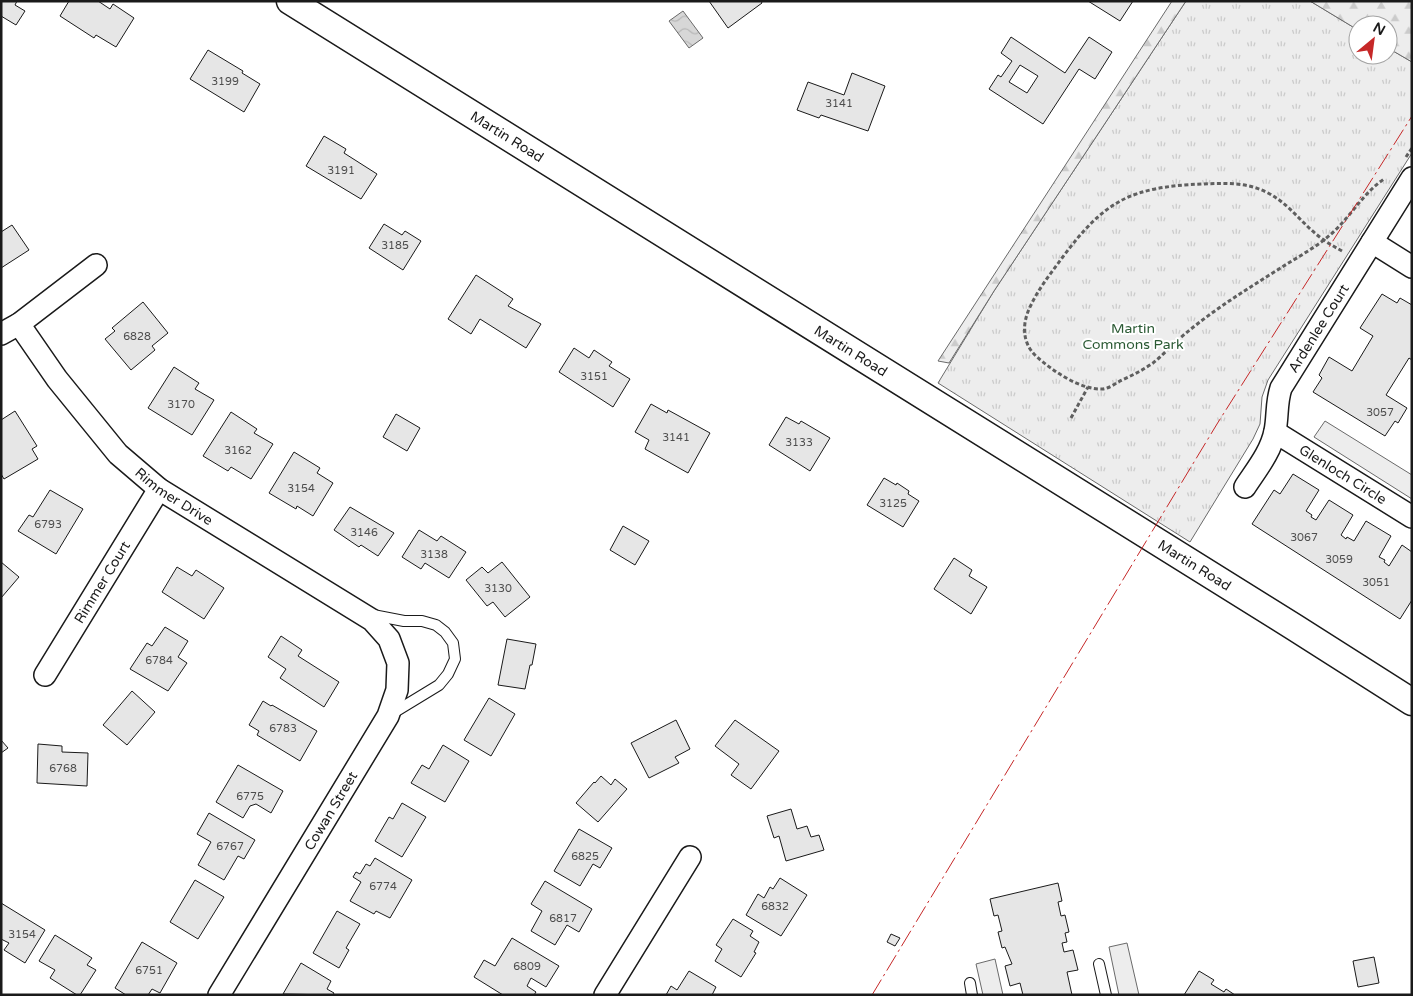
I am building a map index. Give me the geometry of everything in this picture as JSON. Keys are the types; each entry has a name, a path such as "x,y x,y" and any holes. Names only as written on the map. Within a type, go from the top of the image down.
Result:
{"street":[{"name":"Martin Road","path":"290,1 1412,702"},
{"name":"Ardenlee Court","path":"1245,487 1270,447 1275,432 1277,402 1282,388 1372,242 1408,169"},
{"path":"1372,242 1412,267"},
{"path":"10,329 96,264"},
{"name":"Rimmer Drive","path":"10,329 57,379 118,454 159,489 365,616"},
{"name":"Glenloch Circle","path":"1275,432 1412,517"},
{"name":"Rimmer Court","path":"45,675 159,489"},
{"name":"Cowan Street","path":"219,995 388,716 397,690 398,663 389,639 365,616"},
{"path":"605,995 690,857"}],"lane":[{"path":"365,616 404,621 422,621 436,625 454,643 455,659 448,674 439,685 388,716"},
{"path":"1099,964 1106,995"},
{"path":"970,983 972,995"}],"path":[{"path":"1408,169 1412,148"},
{"path":"1324,240 1293,210 1276,197 1260,189 1241,184 1183,185 1154,189 1126,198 1104,210 1072,244 1044,282 1027,312 1024,324 1024,335 1028,347 1062,374 1088,387 1107,388 1145,368 1210,314 1324,240 1343,223 1371,188 1387,177"},
{"path":"1071,418 1088,387"}],"green space":[{"path":"1172,1 1186,1 994,291 949,363 938,361"},
{"name":"Martin Commons Park","path":"1186,1 1310,1 1348,24 1348,65 1398,65 1398,54 1412,62 1412,153 1268,380 1262,397 1260,424 1253,439 1190,542 938,383 994,291"},
{"path":"1310,1 1412,1 1412,62 1398,54 1398,15 1348,15 1348,24"}],"shaded area":[{"path":"1325,421 1412,475 1412,499 1314,437"},
{"path":"1127,943 1139,995 1119,995 1109,947"},
{"path":"995,959 1003,995 983,995 976,964"}],"water":[{"path":"683,11 703,38 689,48 669,21"}],"building":[{"path":"1,1 17,1 15,5 25,11 16,25 1,16"},
{"path":"69,1 98,1 110,9 113,4 134,18 116,47 96,35 94,38 60,16"},
{"path":"709,1 761,1 762,3 728,28"},
{"path":"1088,1 1133,1 1120,21"},
{"path":"1011,37 1065,73 1089,37 1112,52 1095,79 1079,69 1043,124 989,89 998,75 1001,77 1012,61 1001,53","holes":["1020,65 1038,76 1027,93 1009,82"]},
{"path":"208,50 243,71 242,73 260,84 244,112 190,79"},
{"path":"852,73 885,86 868,131 821,115 819,118 797,110 808,82 844,95"},
{"path":"324,136 346,149 344,153 377,174 361,199 306,166"},
{"path":"384,224 402,235 405,231 421,241 403,270 369,248"},
{"path":"12,225 29,250 1,268 1,232"},
{"path":"476,275 513,299 508,306 541,324 526,348 480,319 471,334 448,319"},
{"path":"1382,294 1397,303 1400,298 1412,305 1412,360 1409,358 1386,395 1407,408 1398,423 1395,421 1385,436 1313,392 1322,378 1319,375 1329,357 1352,371 1373,336 1360,328"},
{"path":"143,302 168,333 152,346 155,350 131,370 105,339 115,331 112,328"},
{"path":"574,348 589,358 594,350 612,362 609,366 630,379 613,407 559,372"},
{"path":"174,367 199,383 195,389 214,400 192,435 148,408"},
{"path":"651,404 667,413 668,410 710,433 688,473 645,449 649,440 635,432"},
{"path":"15,411 37,446 32,449 38,459 4,479 1,474 1,420"},
{"path":"231,412 257,429 254,433 273,444 251,479 231,467 228,471 203,456"},
{"path":"396,414 420,428 407,451 383,437"},
{"path":"786,417 799,424 801,421 830,438 810,471 769,445"},
{"path":"294,452 320,468 317,473 333,483 313,516 297,506 296,509 269,493"},
{"path":"1293,474 1319,490 1306,511 1312,515 1311,517 1316,520 1329,500 1353,515 1341,535 1346,539 1347,537 1354,541 1366,521 1391,536 1379,557 1385,560 1384,562 1389,566 1402,545 1412,552 1412,600 1400,619 1252,524 1274,490 1280,494"},
{"path":"884,478 896,485 897,483 909,491 908,494 919,501 903,527 867,505"},
{"path":"50,490 83,509 56,554 18,531 29,515 33,517"},
{"path":"350,507 394,533 378,556 361,545 359,547 334,530"},
{"path":"623,526 649,541 635,565 610,550"},
{"path":"419,530 437,541 441,536 466,552 449,578 425,563 421,569 402,557"},
{"path":"954,558 972,570 969,576 987,587 971,614 934,589"},
{"path":"1,562 19,577 1,598"},
{"path":"502,562 530,597 505,617 493,602 487,606 466,580 482,567 488,573"},
{"path":"177,567 192,576 196,570 224,588 204,619 162,592"},
{"path":"165,627 188,641 178,657 187,663 168,691 130,669 147,643 152,646"},
{"path":"281,636 302,650 298,656 339,682 324,707 280,678 286,669 268,657"},
{"path":"507,639 536,644 525,689 498,685"},
{"path":"132,691 155,712 127,745 103,725"},
{"path":"489,698 515,714 491,756 464,740"},
{"path":"263,701 317,731 300,761 257,735 259,731 249,725"},
{"path":"676,720 690,749 675,757 679,763 649,778 631,743"},
{"path":"735,720 779,751 751,789 731,775 739,764 715,746"},
{"path":"1,740 8,748 1,753"},
{"path":"38,744 62,746 62,752 88,753 87,786 37,783"},
{"path":"443,745 469,761 445,802 411,783 422,765 429,769"},
{"path":"238,765 283,791 271,813 256,804 250,806 243,818 216,802"},
{"path":"601,776 611,785 615,779 627,789 598,822 576,803"},
{"path":"402,803 426,817 402,857 375,841 389,817 393,819"},
{"path":"791,809 797,829 807,826 811,837 819,835 824,850 786,861 779,836 774,838 767,816"},
{"path":"209,813 255,840 244,859 238,856 224,880 198,865 211,842 197,834"},
{"path":"579,829 612,848 600,868 593,864 580,886 554,871"},
{"path":"375,858 412,880 390,918 376,911 374,914 350,901 361,882 353,877 356,872 360,874 366,864 370,866"},
{"path":"780,878 807,895 781,936 746,915 758,894 764,898 770,887 773,889"},
{"path":"195,880 224,897 198,939 170,922"},
{"path":"545,881 592,909 579,932 567,925 555,945 531,931 542,911 531,904"},
{"path":"1058,883 1062,901 1058,902 1061,916 1065,915 1069,932 1065,933 1067,942 1062,943 1064,952 1073,950 1078,970 1067,972 1072,995 1023,995 1020,983 1010,986 1005,966 1012,964 1005,947 1002,948 998,932 1002,931 998,915 994,916 990,899"},
{"path":"1,903 45,930 25,963 4,950 9,943 1,939"},
{"path":"337,911 360,924 346,948 349,950 339,968 313,953"},
{"path":"733,919 753,931 750,936 759,942 754,952 756,953 741,977 715,961 722,949 716,945"},
{"path":"891,934 900,938 895,946 887,942"},
{"path":"55,935 92,958 87,965 96,970 80,995 50,978 55,970 39,961"},
{"path":"512,938 559,966 546,987 531,978 527,986 536,992 534,995 503,995 474,977 484,960 495,966"},
{"path":"142,942 177,963 160,993 152,989 148,995 126,995 115,988"},
{"path":"1374,957 1379,983 1358,987 1353,961"},
{"path":"301,963 331,981 327,989 334,993 333,995 283,994"},
{"path":"689,971 716,987 712,995 666,995 671,986 677,990"},
{"path":"1199,971 1214,980 1211,984 1224,992 1226,989 1235,995 1184,995"}],"power":[{"path":"872,995 1217,424 1412,116"}]}
